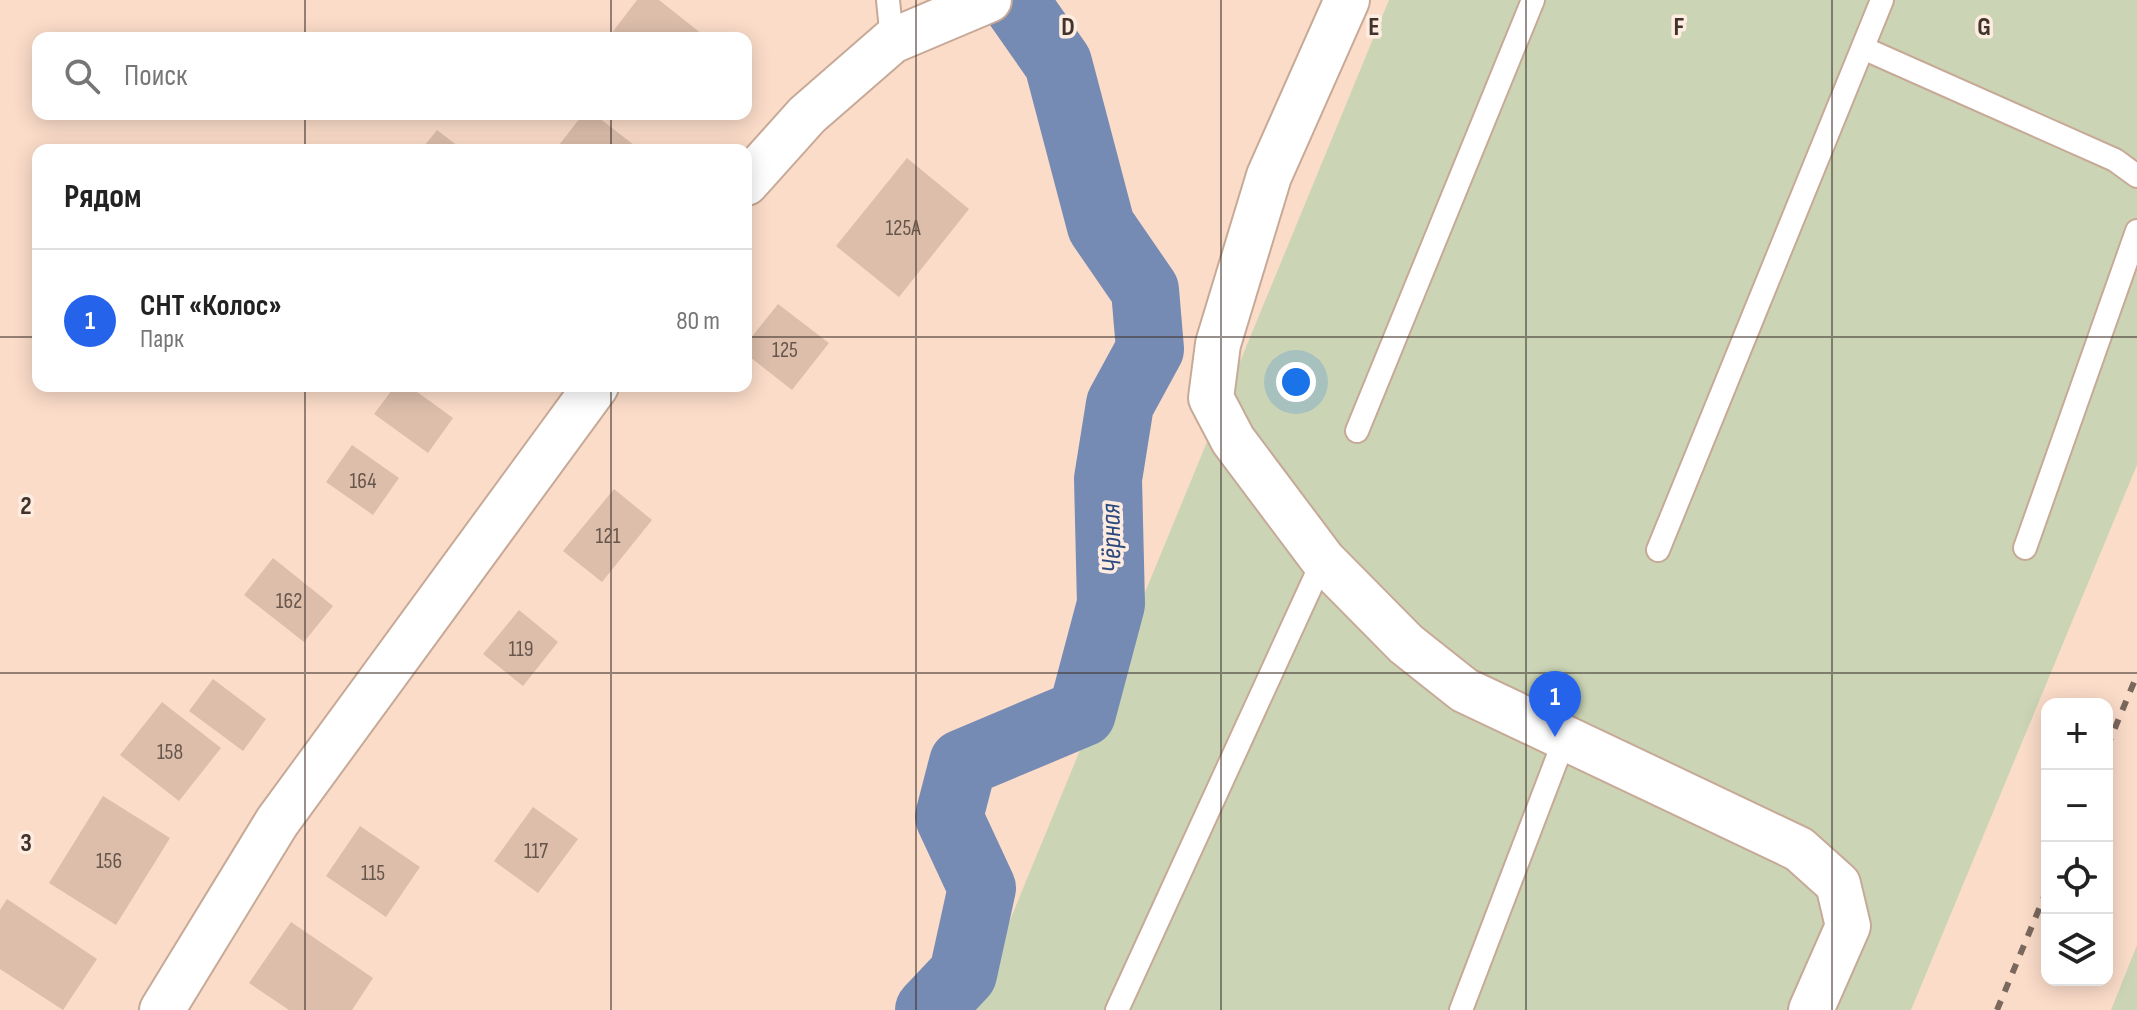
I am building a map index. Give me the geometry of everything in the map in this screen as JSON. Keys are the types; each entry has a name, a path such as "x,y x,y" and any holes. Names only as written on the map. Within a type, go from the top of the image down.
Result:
{"street":[{"path":"1347,0 1269,176 1218,344 1211,398 1233,440 1323,560 1406,644 1464,690 1799,849 1838,884 1848,926 1811,1010"},
{"path":"752,176 890,20 980,3"},
{"path":"162,1010 277,822 592,392"}],"lane":[{"path":"1357,431 1533,0"},
{"path":"1658,550 1882,0"},
{"path":"1863,48 2115,160 2137,176"},
{"path":"2025,548 2137,231"},
{"path":"1117,1010 1323,560"},
{"path":"1461,1010 1565,738"}],"green space":[{"path":"1389,0 2137,0 2137,465 1911,1010 973,1010"},
{"path":"2137,945 2137,1010 2111,1010"}],"building":[{"path":"637,0 659,0 699,32 613,32"},
{"path":"578,120 602,120 633,144 560,144"},
{"path":"437,130 455,144 426,144"},
{"path":"907,158 969,209 899,297 836,246"},
{"path":"778,304 829,343 792,390 752,359 752,336"},
{"path":"390,392 417,392 453,418 428,453 374,414"},
{"path":"352,445 399,478 373,515 326,482"},
{"path":"614,489 652,520 602,582 563,551"},
{"path":"273,558 333,606 304,642 244,595"},
{"path":"519,610 558,642 523,686 483,654"},
{"path":"213,679 266,719 243,751 189,711"},
{"path":"162,702 221,748 179,801 120,755"},
{"path":"103,796 170,838 116,925 49,883"},
{"path":"533,807 578,839 538,893 494,861"},
{"path":"360,826 420,867 386,917 326,876"},
{"path":"7,899 97,959 63,1010 0,969 0,910"},
{"path":"291,922 373,978 352,1010 289,1010 249,983"}],"waterway":[{"name":"Чёрная","path":"929,1010 963,974 982,888 949,817 963,763 1082,713 1111,604 1108,479 1120,404 1150,349 1145,290 1101,226 1058,63 1014,0"}],"railway":[{"path":"2113,733 2137,675"},
{"path":"1997,1010 2041,904"}],"place":[{"name":"СНТ «Колос»","path":"1555,737"}]}
